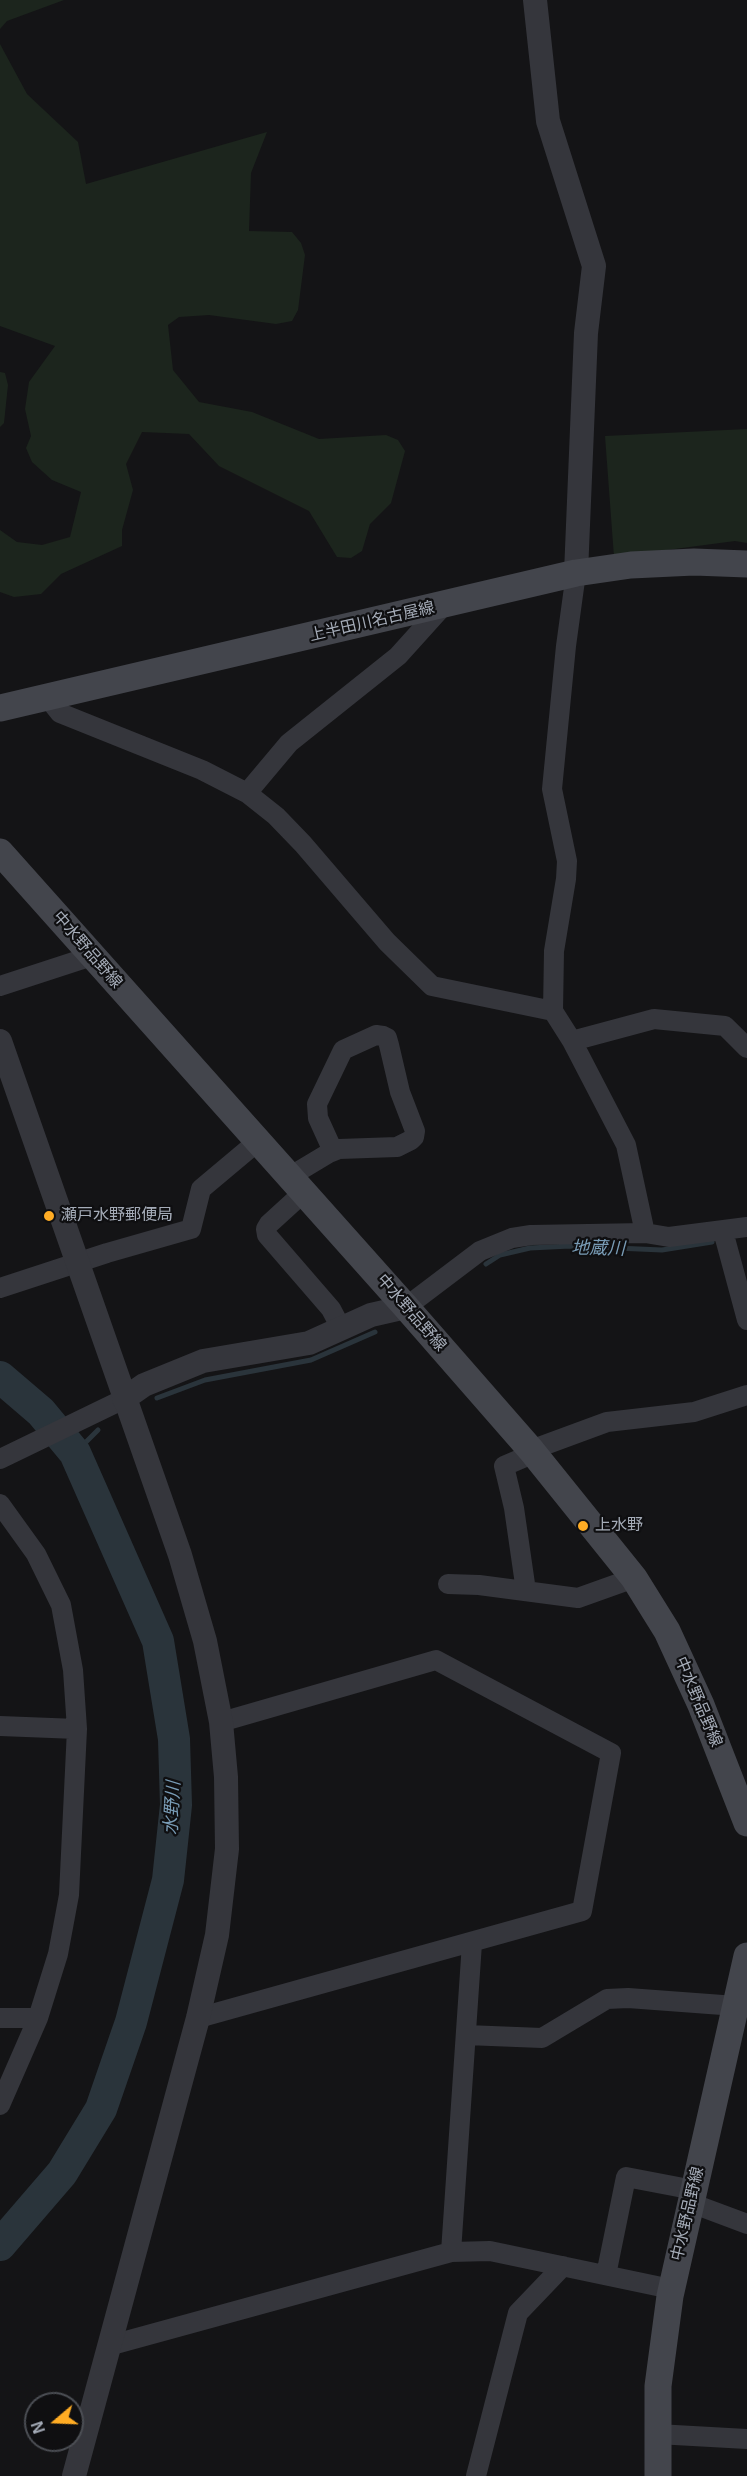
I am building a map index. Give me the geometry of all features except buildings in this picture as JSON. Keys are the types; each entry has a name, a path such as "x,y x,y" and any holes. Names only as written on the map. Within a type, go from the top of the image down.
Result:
{"main road":[{"name":"上半田川名古屋線","path":"0,708 576,573 631,565 694,562 747,564"},
{"name":"中水野品野線","path":"0,852 531,1450 634,1578 667,1631 677,1652 701,1705 747,1823"},
{"name":"中水野品野線","path":"658,2476 658,2386 672,2289 747,1956"}],"street":[{"path":"536,0 548,121 594,266 586,333 576,573 566,646 552,789 567,861 554,951 553,1011 572,1041 626,1145 645,1233"},
{"path":"247,794 289,743 398,656 444,605"},
{"path":"48,698 60,713 202,770 247,794 276,816 303,844 387,942 432,986 553,1011"},
{"path":"0,986 92,956"},
{"path":"572,1041 654,1019 725,1026 747,1048"},
{"path":"333,1151 318,1118 317,1104 343,1050 376,1035 383,1036 387,1038 400,1092 415,1131 414,1137 397,1147 333,1151 296,1185 269,1224 267,1235 331,1309 340,1328"},
{"path":"0,1041 180,1555 205,1641 221,1722 226,1777 226,1849 217,1935 198,2018 74,2476"},
{"path":"0,1288 77,1262 191,1229 201,1189 257,1142"},
{"path":"0,1459 124,1399 144,1385 203,1361 309,1343 371,1315 406,1307 480,1251 512,1238 531,1235 645,1233 669,1237 747,1227"},
{"path":"723,1231 747,1320"},
{"path":"526,1591 514,1509 504,1466 525,1457 531,1450 607,1422 694,1412 747,1395"},
{"path":"0,1504 36,1554 61,1605 73,1670 77,1729 69,1896 58,1953 38,2018 0,2105"},
{"path":"448,1584 578,1598 634,1578"},
{"path":"198,2018 582,1911 611,1753 436,1660 221,1722"},
{"path":"0,1726 77,1729"},
{"path":"451,2252 472,1942"},
{"path":"466,2035 542,2038 607,2000 628,1998 736,2006"},
{"path":"0,2018 38,2018"},
{"path":"606,2275 626,2177 692,2197 747,2224"},
{"path":"108,2346 451,2252 490,2251 672,2289"},
{"path":"476,2476 518,2313 563,2266"},
{"path":"657,2434 747,2439"}],"shaded area":[{"path":"0,0 64,0 7,21 0,29"},
{"path":"0,44 27,94 78,142 86,184 267,132 251,173 249,231 292,232 301,243 305,255 298,310 292,321 276,324 209,315 179,317 168,325 173,370 199,402 252,412 319,439 386,435 398,440 405,451 391,503 370,524 362,551 351,558 337,557 309,511 219,466 189,434 142,432 126,464 133,490 122,530 122,546 61,574 41,594 14,597 0,592 0,530 17,542 42,545 70,537 81,492 52,480 32,462 26,448 31,436 25,409 29,382 55,346 0,326"},
{"path":"0,372 5,373 8,385 4,423 0,427"},
{"path":"747,429 747,543 735,541 614,557 605,436"}],"waterway":[{"name":"地蔵川","path":"486,1264 500,1255 530,1248 570,1246 662,1250 712,1242"},
{"name":"地蔵川","path":"157,1398 205,1380 311,1360 375,1332"},
{"name":"水野川","path":"0,1377 41,1412 75,1453 158,1641 174,1739 176,1805 168,1880 131,2022 101,2109 62,2173 0,2245"},
{"name":"地蔵川","path":"75,1453 98,1430"}],"place":[{"name":"瀬戸水野郵便局","path":"49,1216"},
{"name":"上水野","path":"583,1526"}]}
